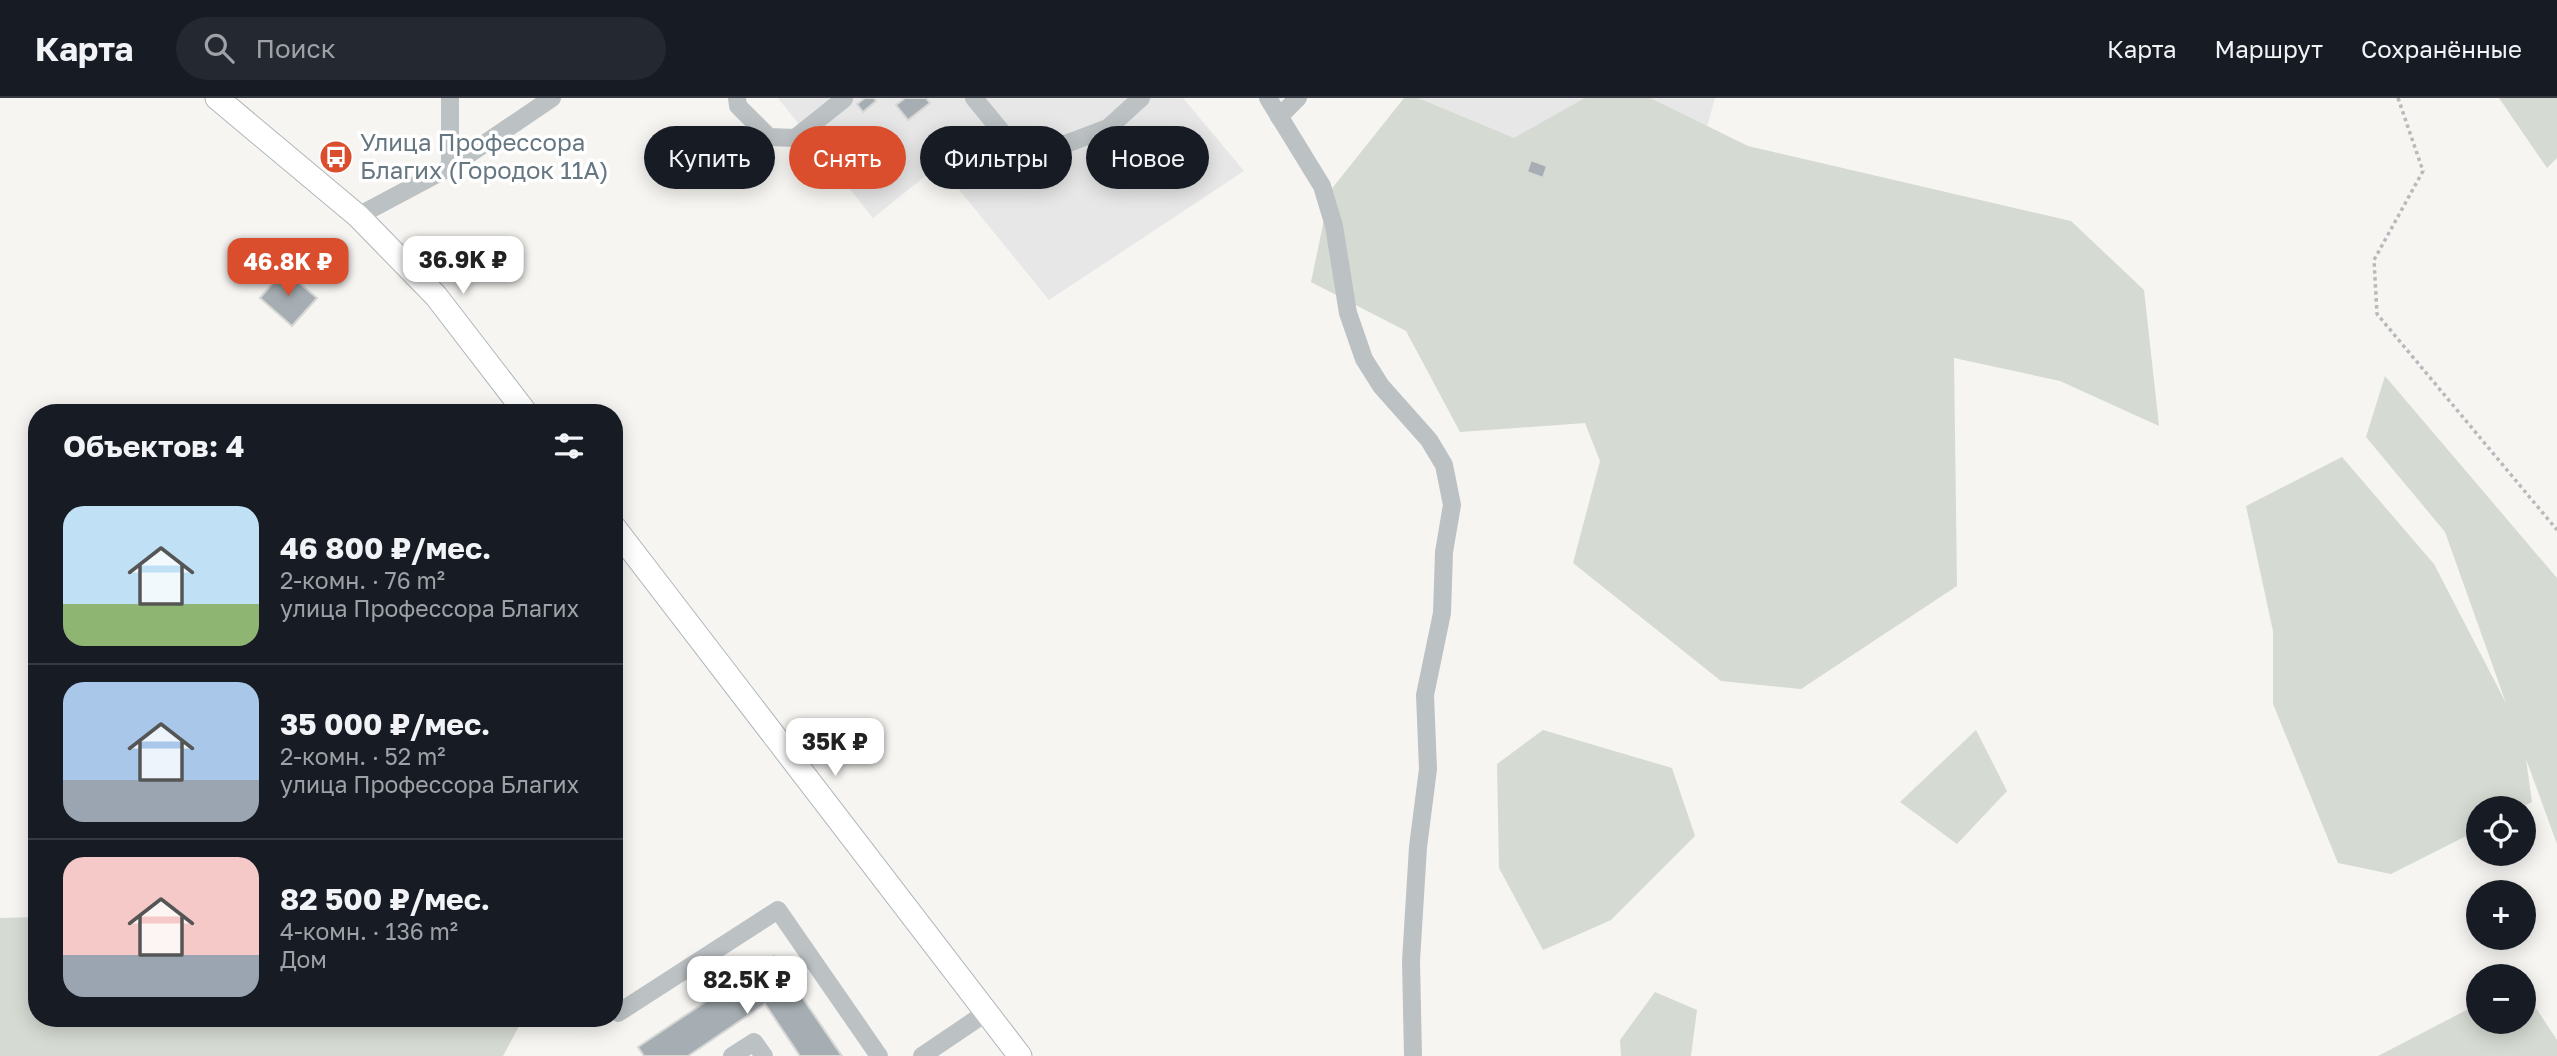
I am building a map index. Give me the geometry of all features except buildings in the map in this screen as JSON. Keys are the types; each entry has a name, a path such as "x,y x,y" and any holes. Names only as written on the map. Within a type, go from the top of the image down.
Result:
{"main road":[{"path":"217,98 358,216 436,296 519,404"},
{"path":"623,539 1020,1056"}],"lane":[{"path":"450,98 450,167"},
{"path":"358,216 450,167 552,98"},
{"path":"737,98 738,106 769,137 796,138 844,99"},
{"path":"974,98 1010,142 1055,148 1108,128 1141,98"},
{"path":"1268,98 1322,186 1334,226 1348,313 1364,359 1381,386 1434,448 1444,465 1452,505 1444,552 1442,612 1425,695 1428,769 1418,847 1411,961 1413,1056"},
{"path":"1279,117 1298,98"},
{"path":"623,1010 778,910 879,1056"},
{"path":"922,1056 987,1012"},
{"path":"732,1056 754,1042 764,1056"}],"path":[{"path":"2398,98 2423,171 2374,260 2377,314 2557,530"}],"shaded area":[{"path":"778,98 1183,98 1206,126 1086,126 1086,189 1209,189 1209,129 1244,171 1049,300 959,189 1072,189 1072,126 920,126 920,180 873,218 850,189 906,189 906,126 800,126"},
{"path":"1404,98 1418,98 1514,138 1585,98 1650,98 1748,146 2071,221 2144,290 2159,426 2060,381 1954,358 1957,586 1801,689 1721,681 1573,563 1600,461 1585,423 1460,432 1406,331 1311,282 1330,191"},
{"path":"1419,98 1715,98 1693,178 1426,140"},
{"path":"2499,98 2557,98 2557,158 2547,168"},
{"path":"2385,376 2557,578 2557,844 2526,759 2531,796 2466,796 2466,836 2391,874 2338,863 2273,704 2273,631 2246,506 2342,457 2434,564 2506,703 2445,532 2366,437"},
{"path":"1543,730 1672,768 1695,836 1611,920 1543,950 1499,868 1497,764"},
{"path":"1976,730 2007,791 1957,844 1900,802"},
{"path":"28,917 28,1027 519,1027 503,1056 0,1056 0,918"},
{"path":"1655,992 1697,1010 1691,1056 1621,1056 1620,1040"},
{"path":"2536,1008 2557,1040 2557,1056 2378,1056 2466,1010 2466,1034 2536,1034"}],"place":[{"name":"Улица Профессора Благих (Городок 11А)","path":"336,157"}]}
